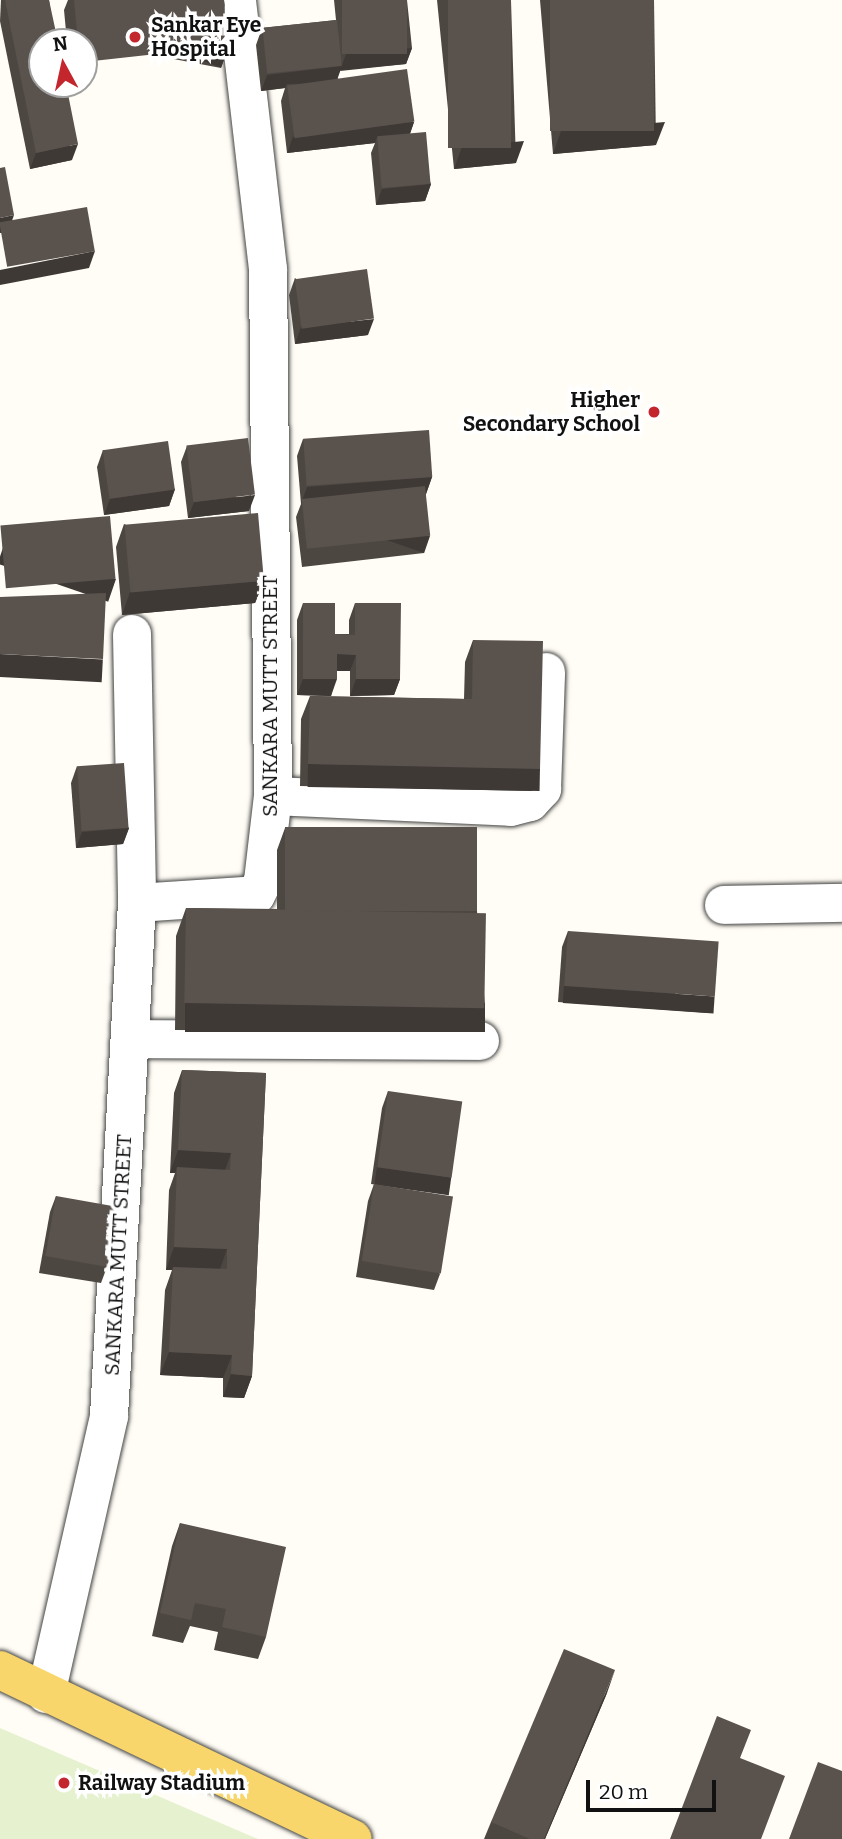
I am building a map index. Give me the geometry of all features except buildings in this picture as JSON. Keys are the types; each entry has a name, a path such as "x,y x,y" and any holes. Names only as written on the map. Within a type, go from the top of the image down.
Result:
{"main road":[{"path":"0,1670 353,1839"}],"street":[{"name":"SANKARA MUTT STREET","path":"46,1694 109,1416 137,903 256,895 263,881 273,796 268,268 237,0"},
{"path":"132,634 137,903"},
{"path":"273,796 511,807 530,802 542,789 546,672"},
{"path":"724,905 842,903"},
{"path":"130,1039 480,1041"}],"green space":[{"name":"Railway Stadium","path":"0,1728 258,1839 0,1839"}],"place":[{"name":"Sankar Eye Hospital","path":"135,37"},
{"name":"Higher Secondary School","path":"654,412"},
{"name":"Railway Stadium","path":"64,1783"}]}
